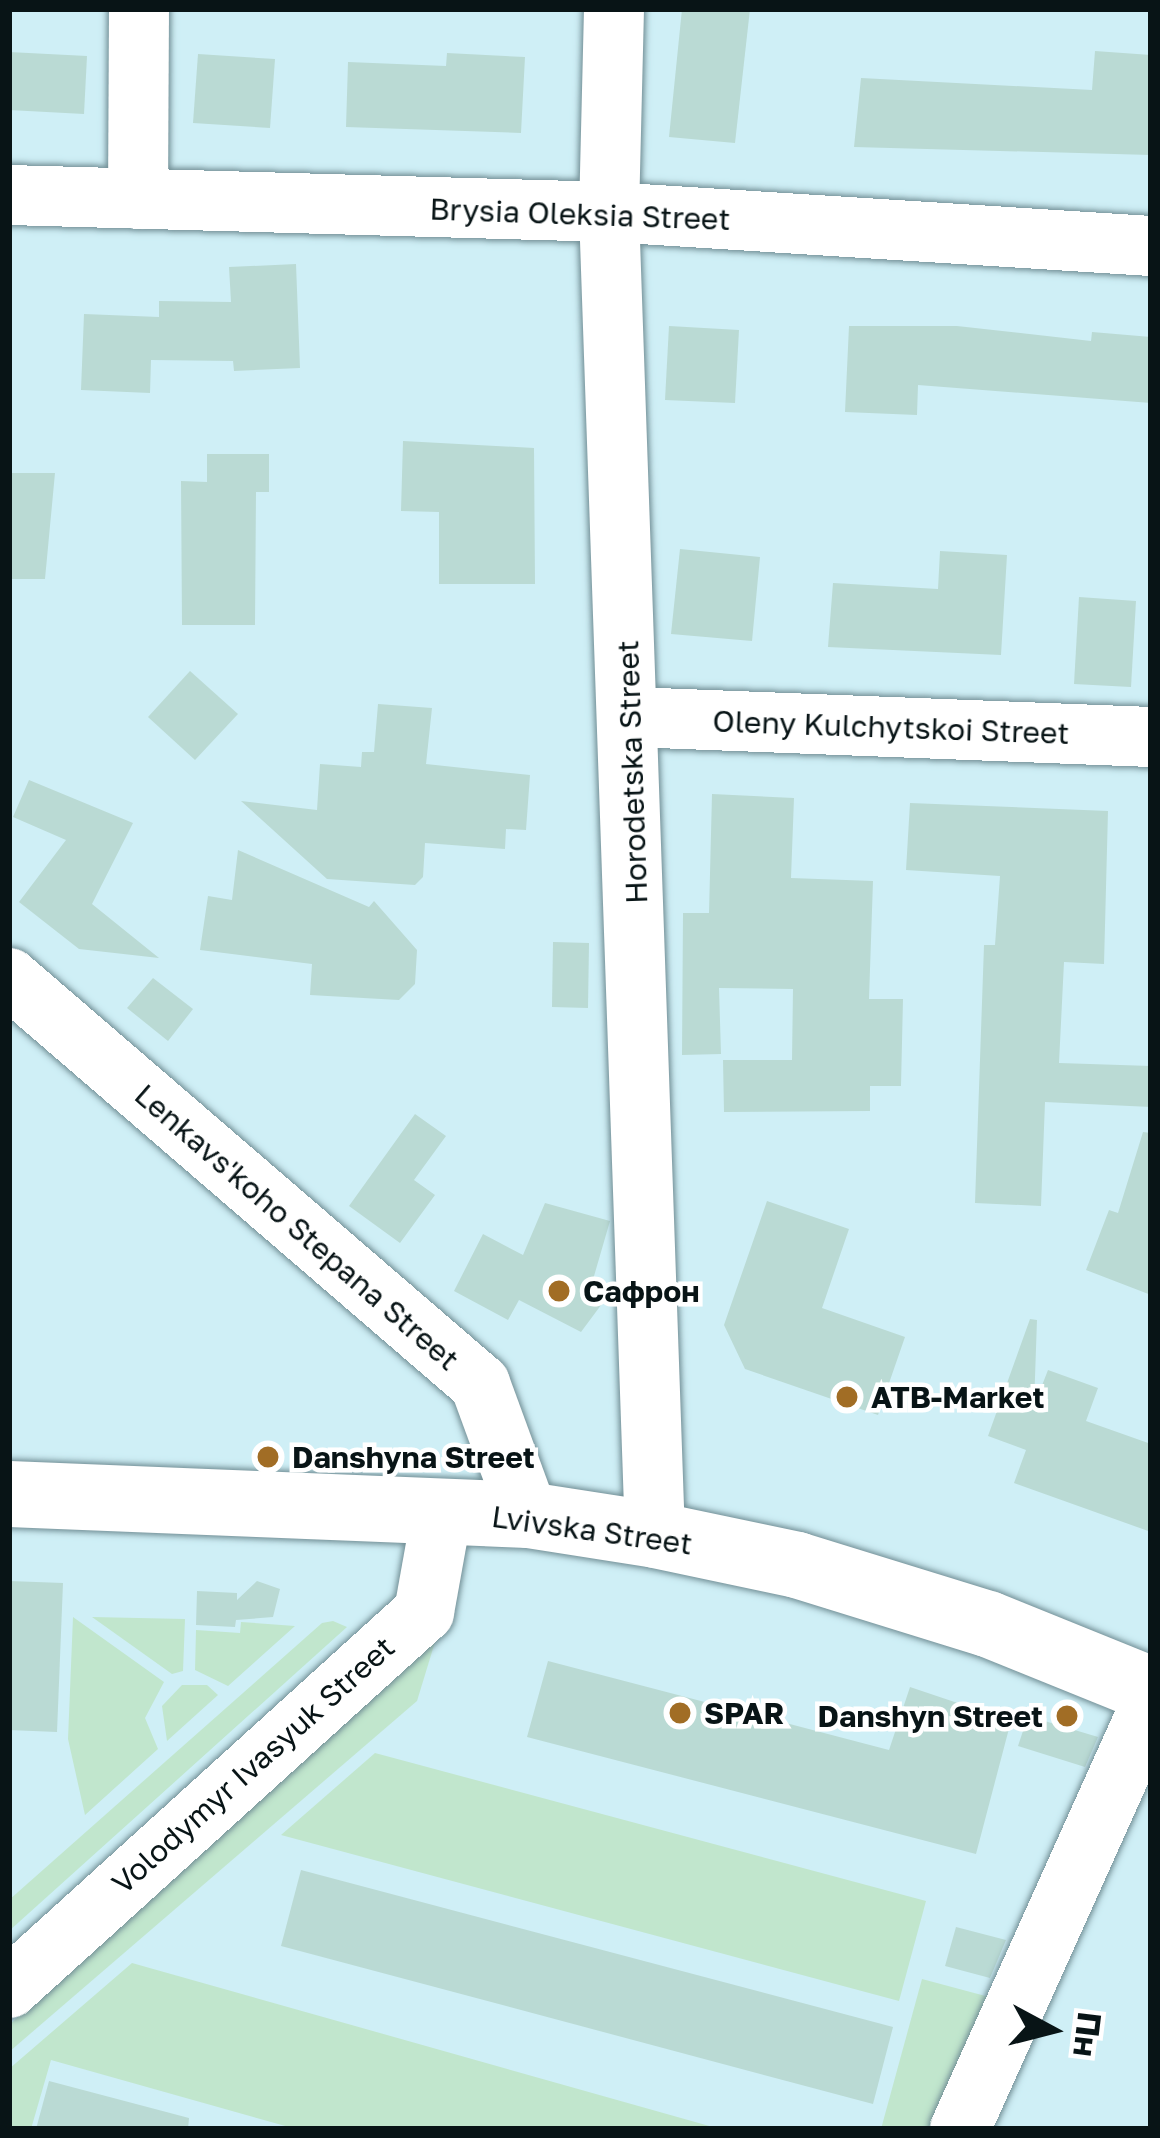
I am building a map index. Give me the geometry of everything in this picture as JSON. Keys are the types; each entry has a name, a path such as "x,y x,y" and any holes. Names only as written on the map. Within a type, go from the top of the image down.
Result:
{"main road":[{"name":"Lvivska Street","path":"9,1494 528,1515 655,1534 797,1565 988,1624 1151,1690"}],"street":[{"path":"138,199 139,9"},
{"name":"Horodetska Street","path":"614,9 609,212 631,717 655,1534"},
{"name":"Brysia Oleksia Street","path":"9,195 609,212 1151,246"},
{"name":"Oleny Kulchytskoi Street","path":"631,717 1151,736"},
{"name":"Lenkavsʹkoho Stepana Street","path":"9,977 480,1384 528,1515"},
{"name":"Volodymyr Ivasyuk Street","path":"9,1988 424,1612 442,1512"},
{"path":"960,2129 1151,1704"}],"green space":[{"path":"73,1617 164,1682 145,1718 158,1749 85,1815 68,1739"},
{"path":"92,1617 185,1619 183,1671 172,1674"},
{"path":"333,1621 347,1627 9,1931 9,1900 322,1623"},
{"path":"241,1622 295,1626 228,1686 195,1670 196,1630 240,1633"},
{"path":"435,1642 417,1701 9,2052 9,2025"},
{"path":"182,1685 207,1685 218,1695 167,1741 162,1706"},
{"path":"375,1753 926,1901 899,2001 281,1835"},
{"path":"132,1963 720,2129 296,2129 51,2060 31,2129 9,2129 9,2069"},
{"path":"922,1979 1004,2001 946,2129 881,2129"}],"building":[{"path":"682,9 750,9 735,143 669,137"},
{"path":"1095,51 1151,55 1151,155 854,147 861,78 1092,90"},
{"path":"9,52 87,56 84,114 9,110"},
{"path":"447,53 525,57 521,133 346,127 348,62 446,66"},
{"path":"198,54 275,59 270,128 193,123"},
{"path":"296,264 300,368 234,371 233,361 151,360 150,393 81,390 84,314 159,317 159,301 231,302 229,267"},
{"path":"669,326 739,330 735,403 665,400"},
{"path":"849,326 957,326 1091,341 1092,332 1151,337 1151,403 918,385 917,415 845,412"},
{"path":"403,441 534,448 535,584 439,584 439,512 401,511"},
{"path":"207,454 269,454 269,492 256,492 255,625 182,625 181,481 207,482"},
{"path":"9,473 55,473 45,579 9,579"},
{"path":"680,549 760,557 752,641 671,634"},
{"path":"940,551 1007,555 1001,655 828,647 833,583 938,589"},
{"path":"1079,597 1136,601 1131,687 1074,684"},
{"path":"190,671 238,714 195,760 148,717"},
{"path":"378,704 432,708 426,764 530,775 526,830 506,829 505,849 425,843 423,877 415,885 327,879 241,801 317,810 320,764 361,767 362,752 374,752"},
{"path":"29,780 133,823 92,904 159,958 79,949 19,902 66,840 13,817"},
{"path":"712,794 794,798 791,878 873,881 869,999 903,999 901,1086 870,1086 870,1111 724,1112 723,1060 792,1060 793,989 719,988 721,1054 682,1055 683,913 709,913"},
{"path":"910,803 1108,811 1104,964 1064,962 1059,1063 1151,1066 1151,1107 1045,1102 1041,1206 975,1203 984,945 995,945 1000,876 906,870"},
{"path":"238,850 369,907 374,901 417,950 415,984 399,1000 310,995 312,964 200,950 208,896 232,900"},
{"path":"553,942 589,943 588,1008 552,1007"},
{"path":"153,978 193,1009 168,1041 127,1008"},
{"path":"415,1114 446,1136 414,1180 435,1195 400,1243 349,1206"},
{"path":"1143,1132 1151,1133 1151,1295 1086,1270 1109,1210 1118,1213"},
{"path":"767,1201 849,1229 822,1308 905,1337 878,1415 745,1369 724,1325"},
{"path":"545,1203 610,1221 592,1283 610,1293 581,1332 519,1300 508,1320 454,1291 483,1234 523,1255"},
{"path":"1030,1319 1037,1320 1034,1406 1048,1370 1098,1388 1086,1421 1151,1444 1151,1532 1014,1483 1026,1450 988,1436"},
{"path":"9,1581 63,1583 57,1732 9,1730"},
{"path":"257,1581 280,1589 273,1617 236,1620 235,1627 196,1625 197,1591 237,1593 237,1600"},
{"path":"548,1661 889,1750 910,1687 1011,1721 976,1854 527,1737"},
{"path":"1028,1716 1098,1737 1085,1767 1018,1746"},
{"path":"301,1870 893,2027 873,2104 281,1946"},
{"path":"956,1927 1006,1940 990,1978 945,1966"},
{"path":"49,2081 189,2118 188,2129 36,2129"}],"place":[{"name":"Сафрон","path":"559,1291"},
{"name":"ATB-Market","path":"847,1397"},
{"name":"Danshyna Street","path":"268,1457"},
{"name":"SPAR","path":"680,1713"},
{"name":"Danshyn Street","path":"1067,1716"}]}
